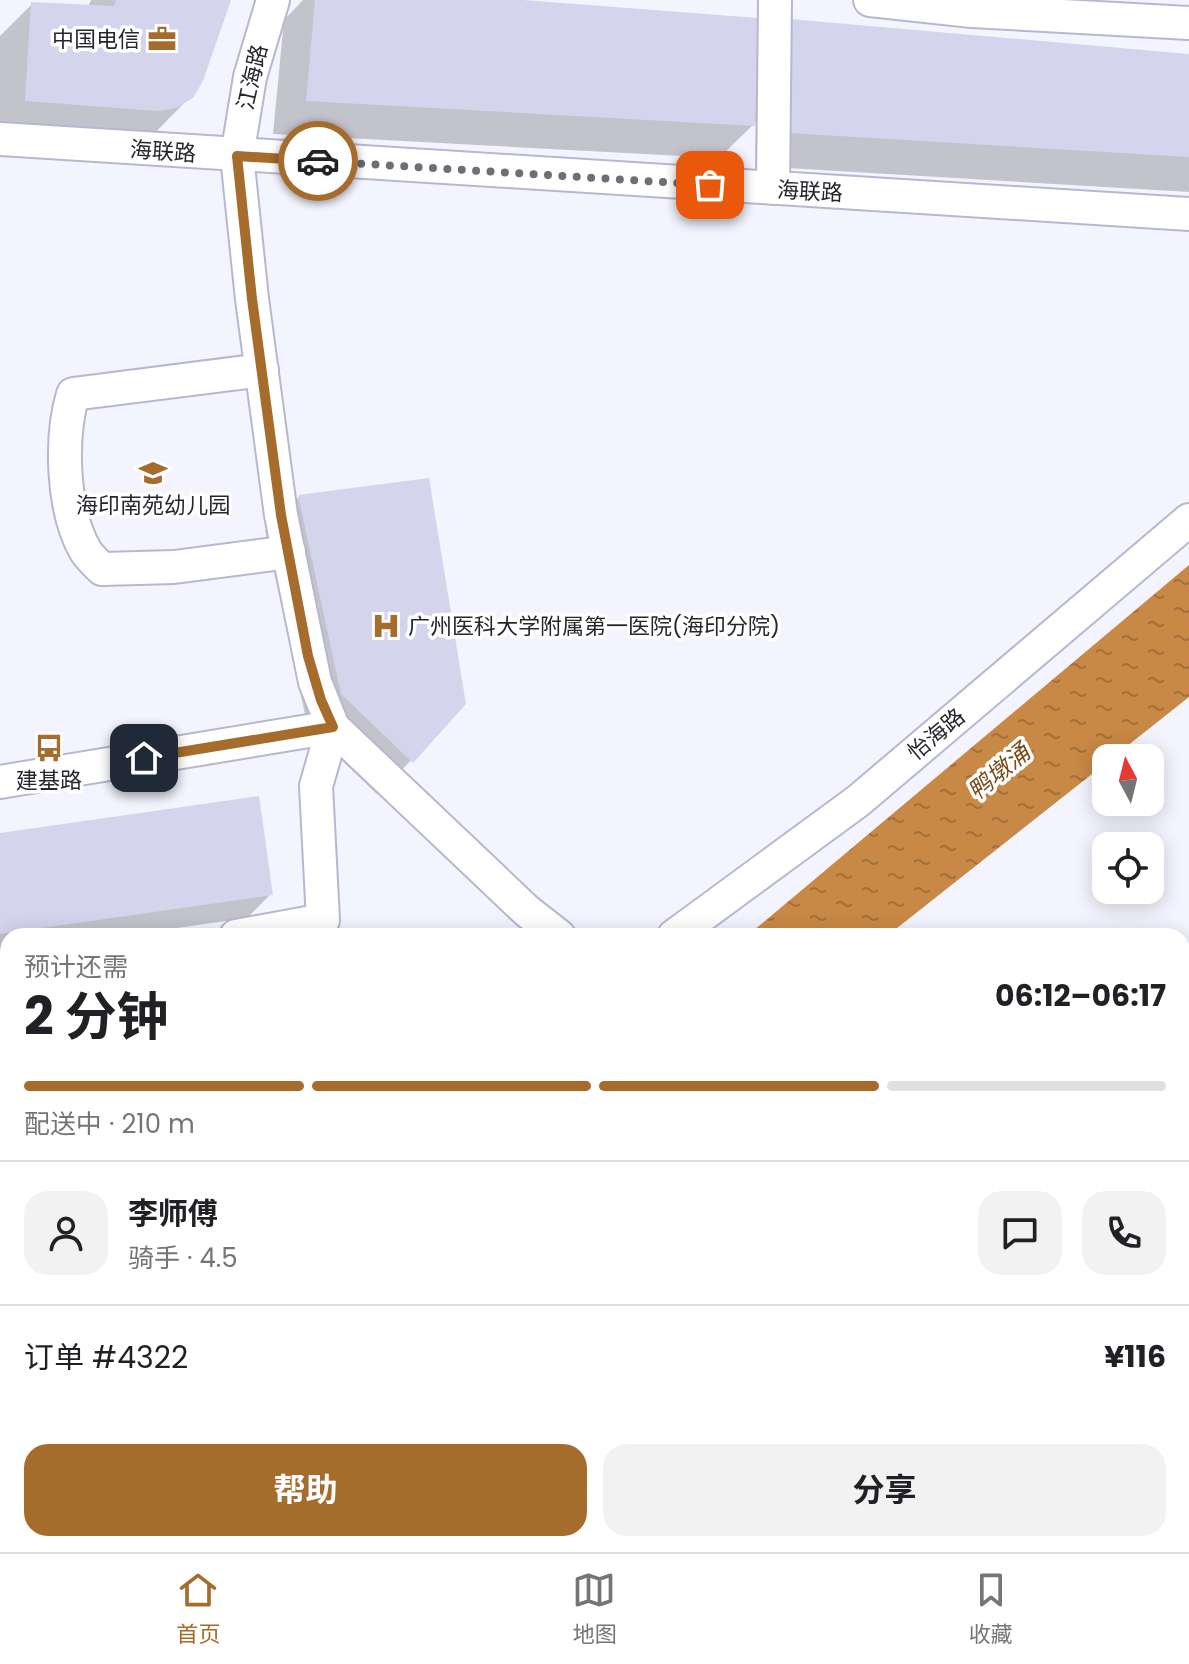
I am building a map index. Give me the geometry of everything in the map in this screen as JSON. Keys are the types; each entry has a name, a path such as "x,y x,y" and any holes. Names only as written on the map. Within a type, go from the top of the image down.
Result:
{"street":[{"name":"江海路","path":"273,0 250,77 237,156 262,370 289,552 308,656 333,727"},
{"path":"773,188 775,0"},
{"path":"870,0 990,6 1189,23"},
{"name":"海联路","path":"0,139 1189,214"},
{"path":"262,370 73,394 65,431 70,505 73,522 86,552 102,569 174,567 289,552"},
{"name":"怡海路","path":"685,928 858,801 1189,520"},
{"path":"0,782 333,727"},
{"path":"280,928 323,920 316,786 333,727"},
{"path":"333,727 549,928"}],"water":[{"name":"鸭墩涌","path":"1189,565 1189,697 1130,744 1092,744 1092,774 897,928 757,928"}],"building":[{"path":"116,0 231,0 203,81 193,98 176,108 158,111 25,101 31,2 114,6"},
{"path":"315,0 523,0 758,18 755,126 306,101"},
{"path":"790,19 1189,54 1189,157 788,133"},
{"path":"429,478 466,704 413,763 341,694 298,495"},
{"path":"259,796 273,895 42,928 0,928 0,833"}],"way so far":[{"path":"318,161 710,185"}],"place":[{"name":"中国电信","path":"162,39"},
{"name":"海印南苑幼儿园","path":"153,473"},
{"name":"广州医科大学附属第一医院(海印分院)","path":"386,626"},
{"name":"建基路","path":"49,748"}],"route":[{"path":"144,758 333,727 308,656 281,515 252,299 237,156 318,161"}]}
